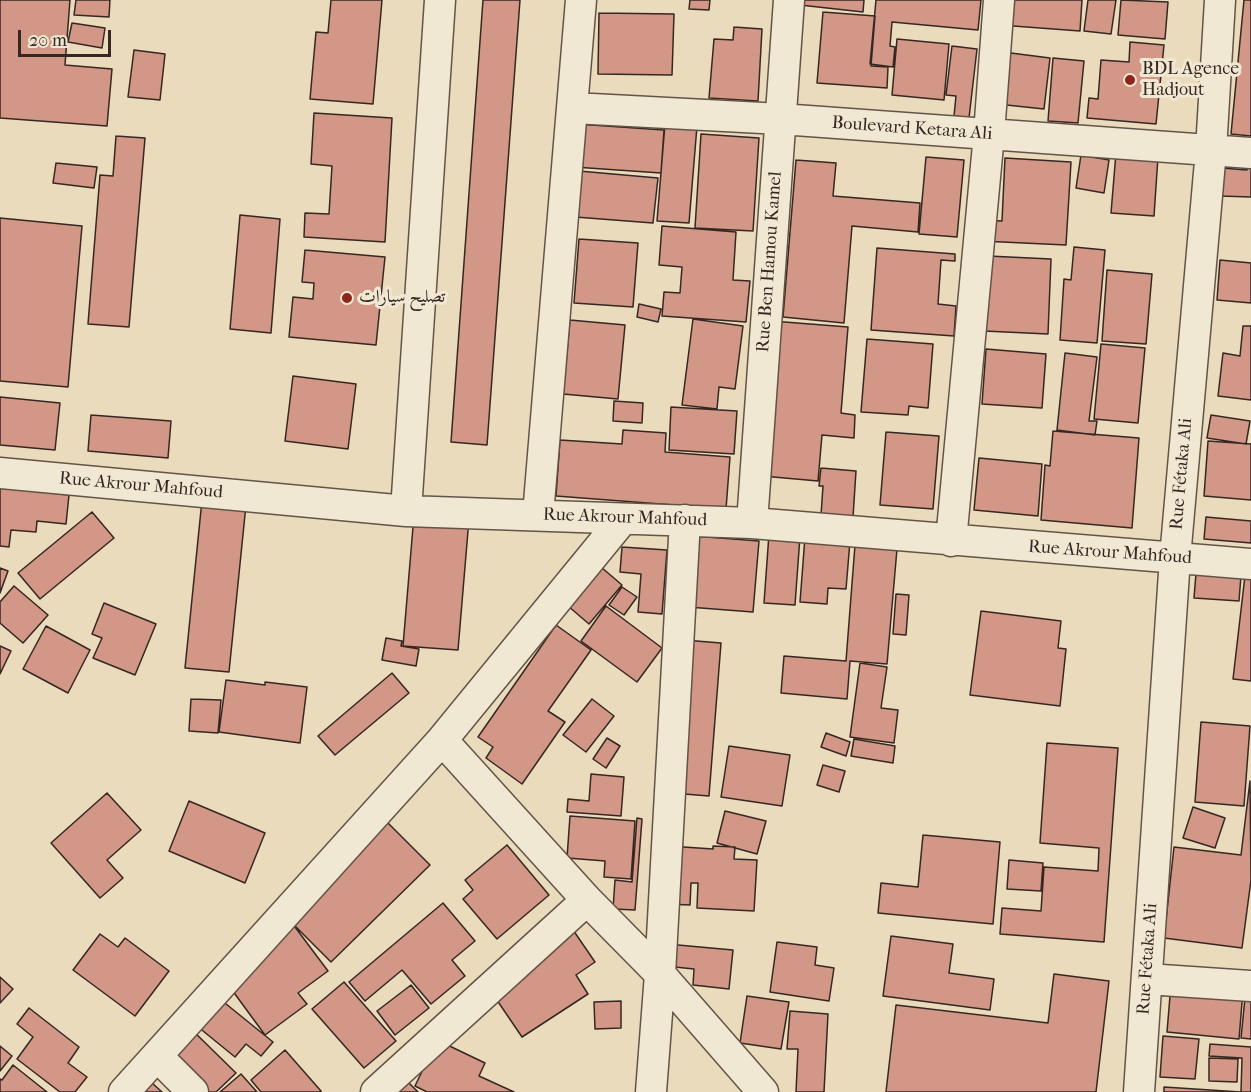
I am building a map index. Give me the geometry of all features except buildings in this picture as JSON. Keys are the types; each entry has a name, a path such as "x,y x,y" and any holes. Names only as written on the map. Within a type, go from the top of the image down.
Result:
{"street":[{"path":"406,511 440,0"},
{"path":"538,515 581,0"},
{"name":"Rue Ben Hamou Kamel","path":"752,523 789,0"},
{"path":"951,541 989,134 999,0"},
{"name":"Rue Fétaka Ali","path":"1139,1092 1174,558 1211,150 1220,0"},
{"name":"Boulevard Ketara Ali","path":"573,108 781,119 1251,153"},
{"name":"Rue Akrour Mahfoud","path":"0,473 406,511 752,523 1251,564"},
{"path":"124,1092 442,741 622,520"},
{"path":"651,1092 660,974 685,520"},
{"path":"442,741 587,900 660,974 763,1092"},
{"path":"376,1092 587,900"},
{"path":"1147,979 1251,986"},
{"path":"157,1056 193,1092"}],"place":[{"name":"BDL Agence Hadjout","path":"1130,80"},
{"name":"تصليح سيارات","path":"347,298"}]}
